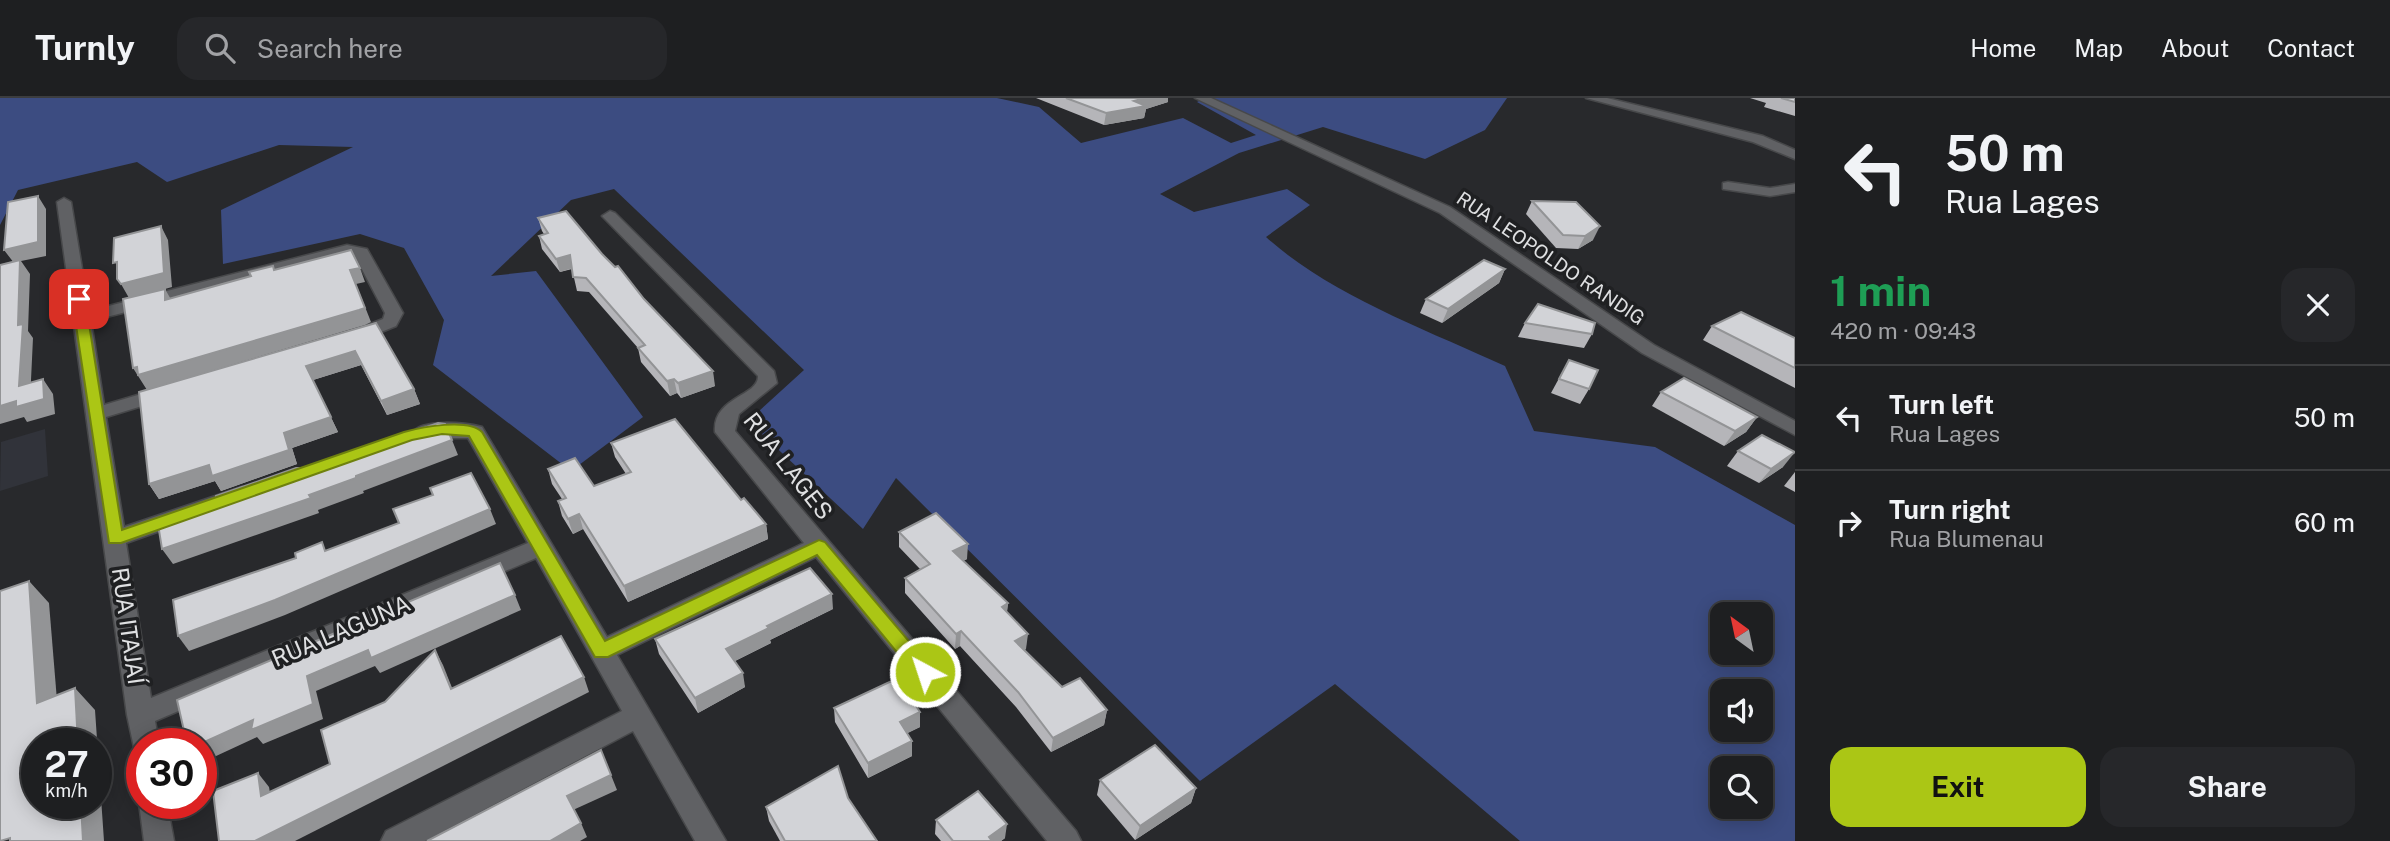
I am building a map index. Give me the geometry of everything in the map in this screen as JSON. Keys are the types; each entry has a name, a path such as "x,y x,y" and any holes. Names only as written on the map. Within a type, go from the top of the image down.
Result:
{"street":[{"name":"RUA LEOPOLDO RANDIG","path":"1202,98 1445,210 1648,349 1795,429"},
{"path":"1592,98 1758,139 1795,155"},
{"path":"1727,186 1770,192 1795,188"},
{"name":"RUA ITAJAÍ","path":"64,202 143,728"},
{"name":"RUA LAGES","path":"601,651 819,546 725,432 725,414 762,391 768,383 767,375 610,216"},
{"path":"82,318 347,250 361,252 394,313 390,322 333,343"},
{"path":"96,414 188,386"},
{"path":"396,440 442,429 474,432 711,841"},
{"path":"115,538 256,489"},
{"path":"819,546 1066,841"},
{"name":"RUA LAGUNA","path":"141,715 541,547"},
{"path":"396,841 638,715"},
{"path":"156,819 159,841"}],"shaded area":[{"path":"0,98 997,98 1039,107 1081,143 1183,118 1231,143 1256,135 1197,102 1205,98 1507,98 1485,130 1425,159 1323,127 1239,153 1160,194 1194,212 1287,189 1310,205 1266,237 1291,258 1349,294 1505,366 1534,431 1655,447 1795,525 1795,841 1520,841 1335,684 1200,781 896,478 863,529 748,421 804,370 614,189 571,200 491,276 536,271 643,417 571,471 433,365 444,320 404,248 360,234 223,264 221,210 353,147 279,145 167,182 137,162 18,190 0,225"},
{"path":"45,429 48,476 0,491 1,442"}],"building":[{"path":"1066,98 1145,98 1134,101 1146,106 1106,113"},
{"path":"38,196 38,242 4,250 8,202"},
{"path":"1532,201 1576,202 1600,226 1585,236 1563,235"},
{"path":"566,211 602,254 615,267 618,266 644,299 713,371 678,383 674,379 667,381 638,348 645,345 586,278 573,277 570,255 556,259 539,236 548,233 538,218"},
{"path":"161,226 164,273 121,284 117,279 117,262 113,263 114,238"},
{"path":"351,250 360,268 350,270 365,308 138,375 137,367 133,368 123,299 165,289 165,300 251,276 249,272 273,266 274,270"},
{"path":"20,260 18,325 23,324 19,386 43,379 44,399 16,407 16,401 0,406 0,265"},
{"path":"1484,260 1505,269 1448,309 1426,299"},
{"path":"1538,304 1595,323 1592,334 1525,323"},
{"path":"1741,312 1795,338 1795,368 1712,326"},
{"path":"376,323 414,389 381,401 355,351 306,366 331,417 284,433 289,450 212,476 209,465 149,484 139,392"},
{"path":"1569,360 1598,370 1589,389 1559,379"},
{"path":"1684,378 1757,417 1735,431 1661,392"},
{"path":"675,419 741,500 744,498 766,524 624,586 579,514 568,519 558,501 566,498 548,469 575,458 594,486 631,472 611,443"},
{"path":"438,423 445,424 452,440 309,495 311,498 162,549 158,524 218,503 216,496 296,468 302,468 302,471"},
{"path":"1762,435 1795,452 1771,469 1738,451"},
{"path":"471,473 490,509 275,600 178,636 173,600 296,558 295,553 322,542 325,551 399,523 393,509 433,495 430,488"},
{"path":"936,513 968,544 953,551 1008,603 1002,607 1028,634 1015,641 1062,687 1080,678 1107,710 1053,738 1018,692 961,631 956,634 905,578 930,564 899,532"},
{"path":"500,563 515,595 371,658 368,650 307,676 313,704 251,730 253,720 217,736 217,728 183,728 177,700"},
{"path":"810,568 832,594 726,649 743,673 695,698 655,639"},
{"path":"29,581 37,703 75,688 77,728 21,728 21,819 82,819 83,841 10,841 10,838 0,841 0,591"},
{"path":"561,636 584,677 255,841 219,841 217,789 258,773 261,796 330,764 321,730 385,702 435,650 451,689"},
{"path":"898,678 920,712 900,722 912,741 868,763 834,708"},
{"path":"1155,745 1196,788 1140,826 1100,780"},
{"path":"601,750 611,775 567,796 581,823 550,841 427,841"},
{"path":"838,766 848,798 877,841 785,841 766,807"},
{"path":"978,791 1007,824 989,837 992,841 953,841 936,820"}],"route":[{"path":"79,299 115,538 409,436 442,429 458,429 474,432 601,651 819,546 925,672"}]}
